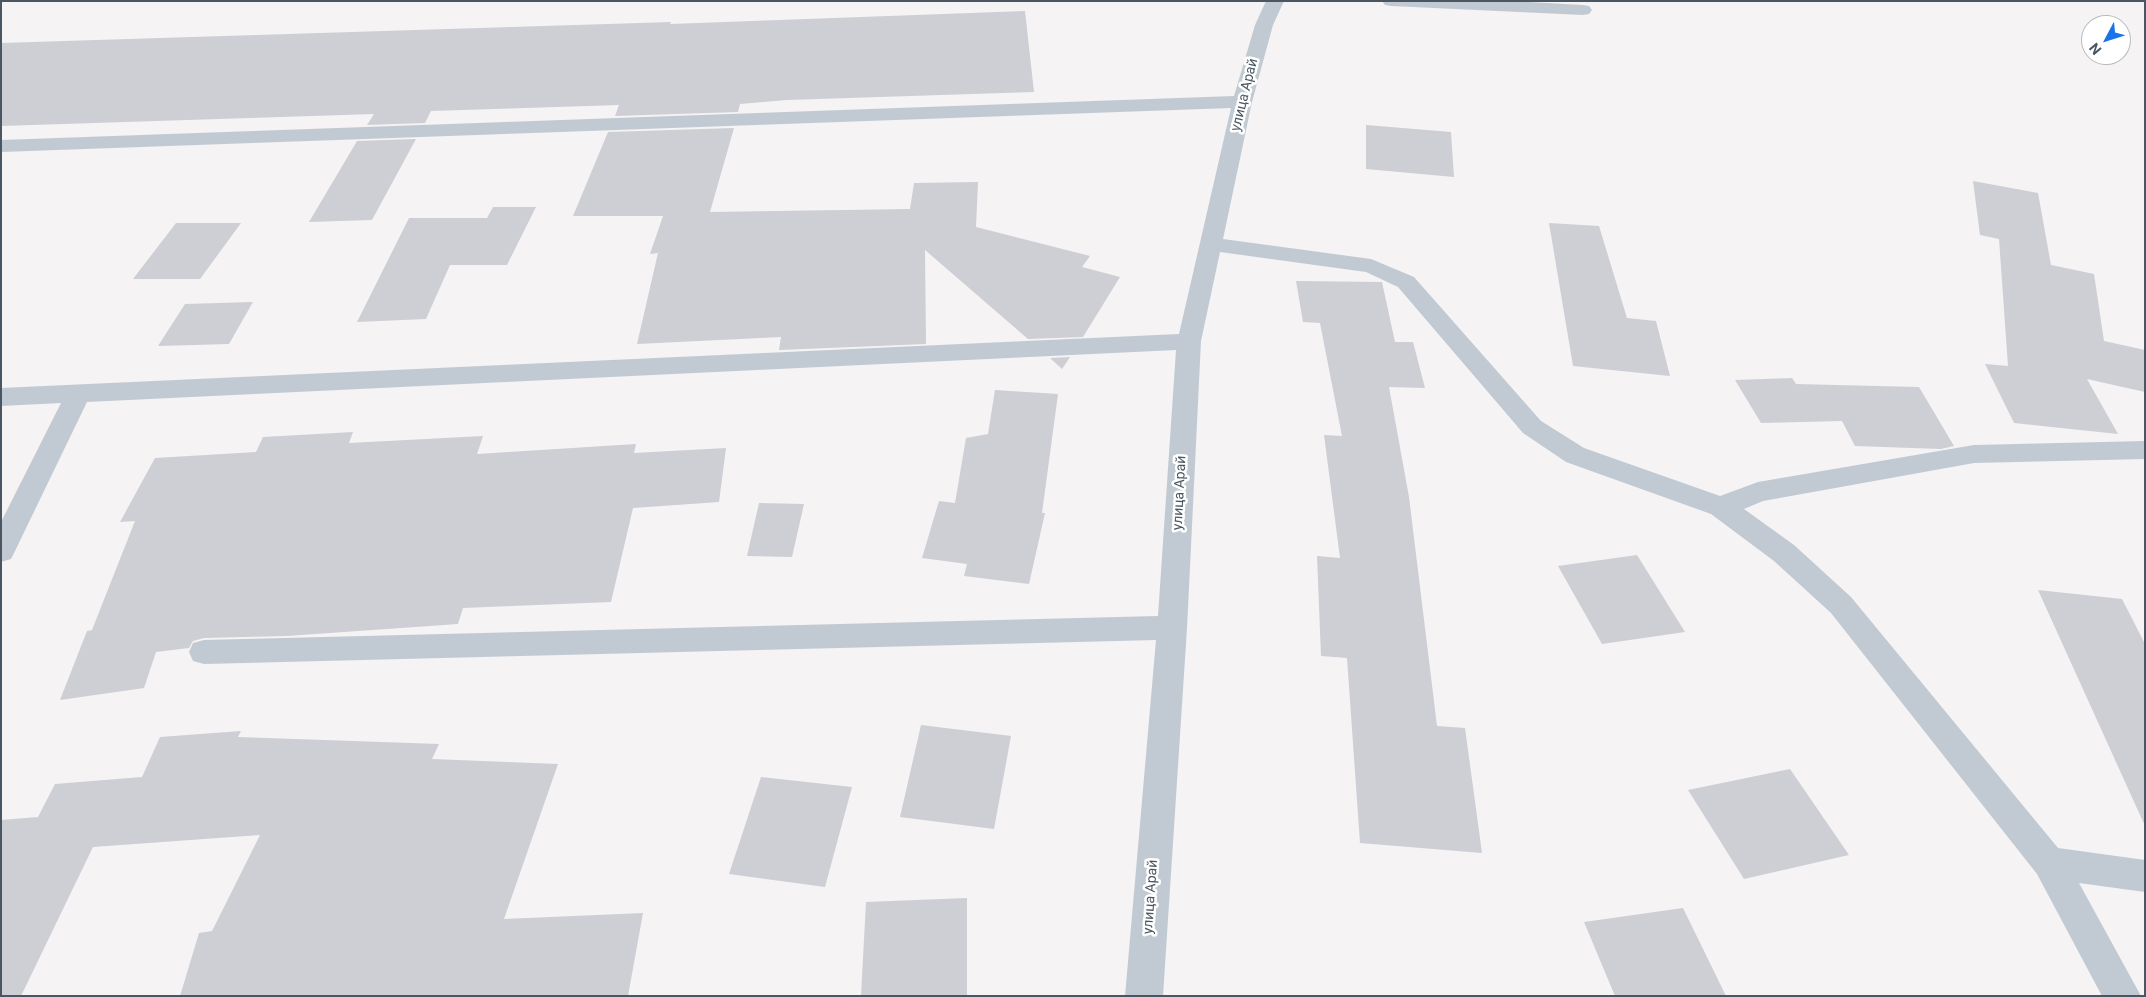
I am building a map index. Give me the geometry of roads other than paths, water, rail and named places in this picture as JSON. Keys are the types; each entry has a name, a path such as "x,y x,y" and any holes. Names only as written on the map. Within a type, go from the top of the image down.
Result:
{"street":[{"name":"улица Арай","path":"1138,994 1172,628 1189,341 1242,102 1264,25 1275,1"},
{"path":"1391,1 1583,10"},
{"path":"1,146 1242,102"},
{"path":"1210,244 1371,266 1406,282 1532,428 1575,455 1721,507 1784,553 1841,606 2050,863 2122,996"},
{"path":"1,397 1189,341"},
{"path":"1,551 78,394"},
{"path":"1721,507 1758,492 1974,454 2145,450"},
{"path":"204,652 1172,628"},
{"path":"2050,863 2145,876"}]}
